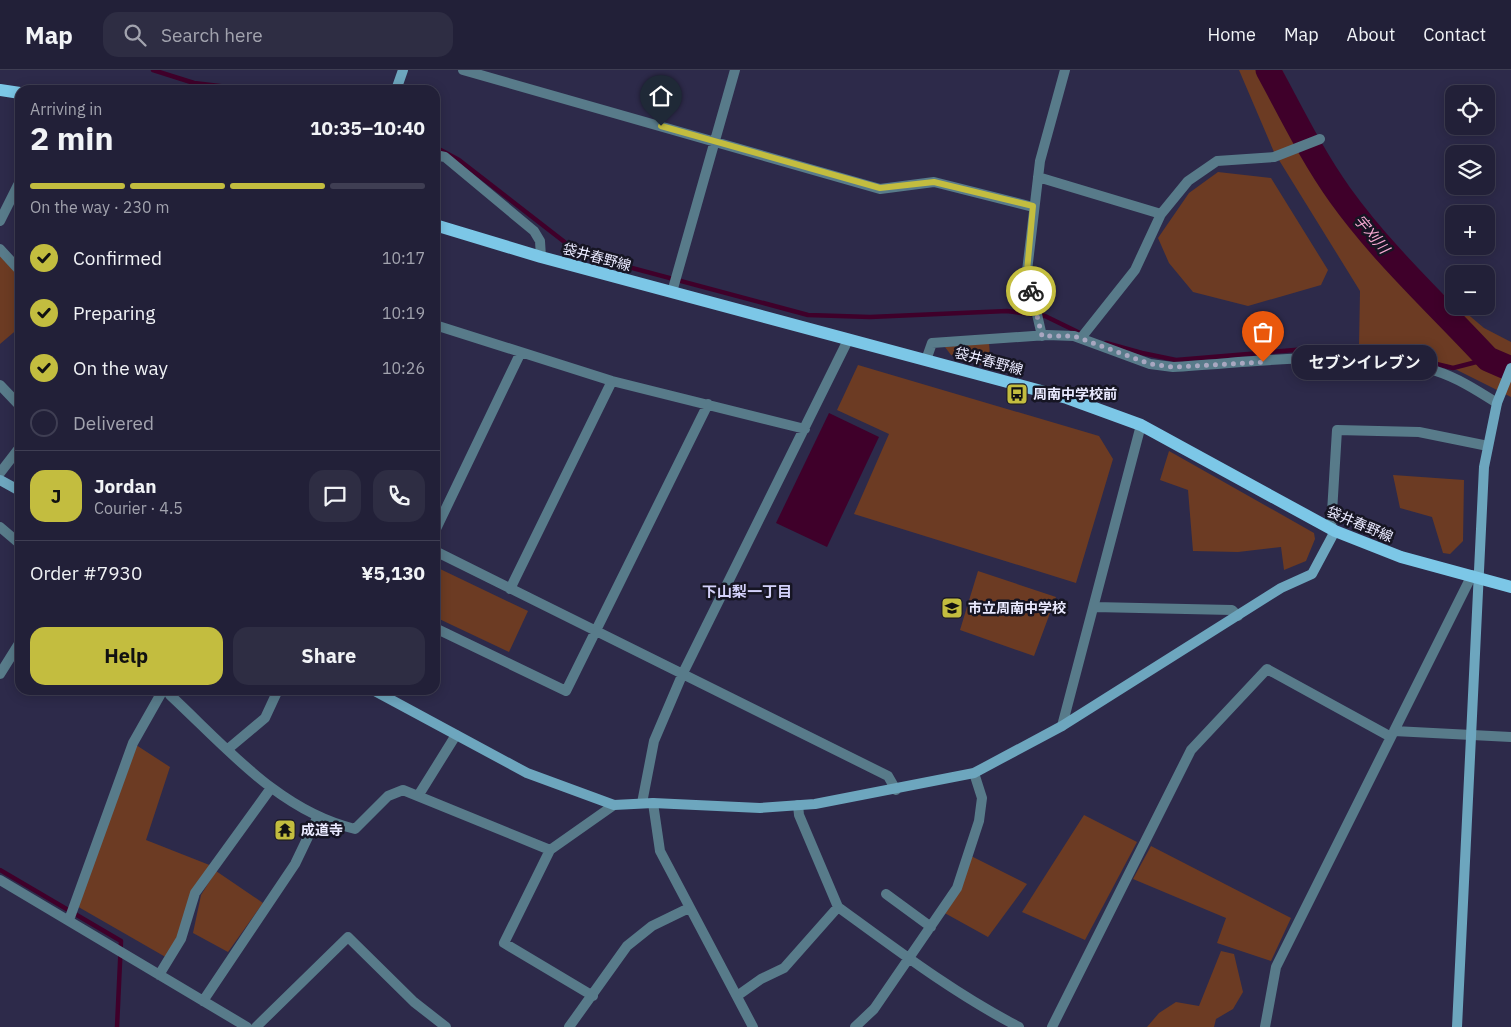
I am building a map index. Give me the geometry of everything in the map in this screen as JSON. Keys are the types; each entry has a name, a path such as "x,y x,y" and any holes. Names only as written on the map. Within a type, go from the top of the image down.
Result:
{"main road":[{"path":"0,90 15,92"},
{"name":"袋井春野線","path":"440,227 541,257 1067,398 1141,425 1333,530 1401,557 1511,587"}],"street":[{"path":"398,85 403,70"},
{"path":"463,70 880,188 934,182 1033,206"},
{"path":"672,292 735,70"},
{"path":"1042,336 1027,271 1033,206 1038,177 1066,70"},
{"path":"1081,338 1135,270 1161,214 1188,181 1217,161 1274,157 1320,139"},
{"path":"440,156 445,157 534,231 540,241 541,257"},
{"path":"1038,177 1161,214"},
{"path":"0,221 15,191"},
{"path":"0,249 15,266"},
{"path":"440,327 520,354 612,381 805,429"},
{"path":"926,360 932,342 1074,336 1150,364 1173,367 1335,357 1391,362 1437,372 1471,387 1497,403"},
{"path":"642,803 647,766 654,740 683,673 848,340"},
{"path":"440,521 520,354"},
{"path":"1457,1027 1475,576 1484,467 1497,403 1511,368"},
{"path":"510,589 612,381"},
{"path":"0,385 15,401"},
{"path":"440,630 566,691 708,404"},
{"path":"1062,726 1141,425"},
{"path":"382,695 527,773 614,805 654,803 760,808 798,805 896,790 974,773 1062,726 1281,588 1312,574 1333,530 1337,430 1419,432 1488,446"},
{"path":"0,473 15,454"},
{"path":"0,480 15,488"},
{"path":"0,527 15,540"},
{"path":"440,554 594,632 683,673 888,776 896,790"},
{"path":"1265,1027 1276,967 1475,576"},
{"path":"1094,607 1232,610 1238,616"},
{"path":"0,674 15,650"},
{"path":"1052,1027 1191,750 1267,669 1393,734 1511,737"},
{"path":"69,920 133,743 160,695"},
{"path":"170,695 271,788 296,806 318,816 355,829 388,796 403,790 550,850"},
{"path":"228,749 265,718 276,695"},
{"path":"418,796 456,735"},
{"path":"855,1027 874,1009 957,888 979,821 982,798 974,773"},
{"path":"159,974 181,939 195,893 271,788"},
{"path":"654,803 660,851 753,1027"},
{"path":"593,996 504,943 550,850 614,805"},
{"path":"798,805 798,815 838,907 909,959 984,1009 1019,1027"},
{"path":"203,1001 294,864 318,816"},
{"path":"0,880 247,1027"},
{"path":"886,894 931,927"},
{"path":"737,996 761,979 784,968 838,907"},
{"path":"570,1027 627,946 652,926 689,908"},
{"path":"256,1027 348,938 414,1002 446,1027"}],"shaded area":[{"path":"1239,70 1282,70 1310,126 1360,209 1426,281 1445,296 1445,315 1469,315 1484,328 1511,342 1511,397 1453,368 1405,351 1359,346 1360,291 1274,152"},
{"path":"1218,172 1271,178 1328,270 1321,285 1248,306 1193,292 1169,263 1158,238 1189,193"},
{"path":"0,249 15,266 15,331 0,344"},
{"path":"989,343 991,368 951,355 945,347"},
{"path":"858,365 1099,436 1113,459 1076,583 854,514 889,434 837,410"},
{"path":"829,413 879,437 827,547 776,523"},
{"path":"1169,451 1314,533 1315,539 1306,561 1284,570 1281,547 1238,552 1193,551 1188,490 1160,480"},
{"path":"1393,475 1464,480 1463,541 1450,554 1443,553 1432,517 1400,508"},
{"path":"440,569 528,611 509,652 440,619"},
{"path":"978,571 1056,597 1034,656 960,630"},
{"path":"133,743 170,767 146,840 212,866 169,959 75,905"},
{"path":"1084,815 1137,842 1085,940 1022,912"},
{"path":"1151,846 1291,918 1271,961 1217,943 1226,918 1133,879"},
{"path":"969,855 1027,884 988,937 941,911"},
{"path":"216,871 263,903 228,952 193,933 201,895"},
{"path":"1221,951 1234,954 1243,992 1233,1009 1216,1019 1214,1027 1147,1027 1159,1013 1176,1002 1199,1006"}],"waterway":[{"path":"153,70 194,83 211,85"},
{"name":"宇刈川","path":"1268,70 1320,165 1340,195 1374,238 1488,359 1511,369"},
{"path":"440,150 459,160 580,254 808,315 870,317 1007,311 1045,316 1082,334"},
{"path":"1106,343 1176,360 1331,347 1391,353 1453,368 1488,359"},
{"path":"0,870 121,941 117,1027"}],"way so far":[{"path":"1031,291 1042,336 1074,336 1150,364 1173,367 1263,362"}],"place":[{"name":"セブンイレブン","path":"1263,362"},
{"name":"周南中学校前","path":"1017,394"},
{"name":"市立周南中学校","path":"952,608"},
{"name":"成道寺","path":"285,830"}],"district":[{"name":"下山梨一丁目","path":"747,591"}],"route":[{"path":"661,126 880,188 934,182 1033,206 1027,271 1031,291"}]}
